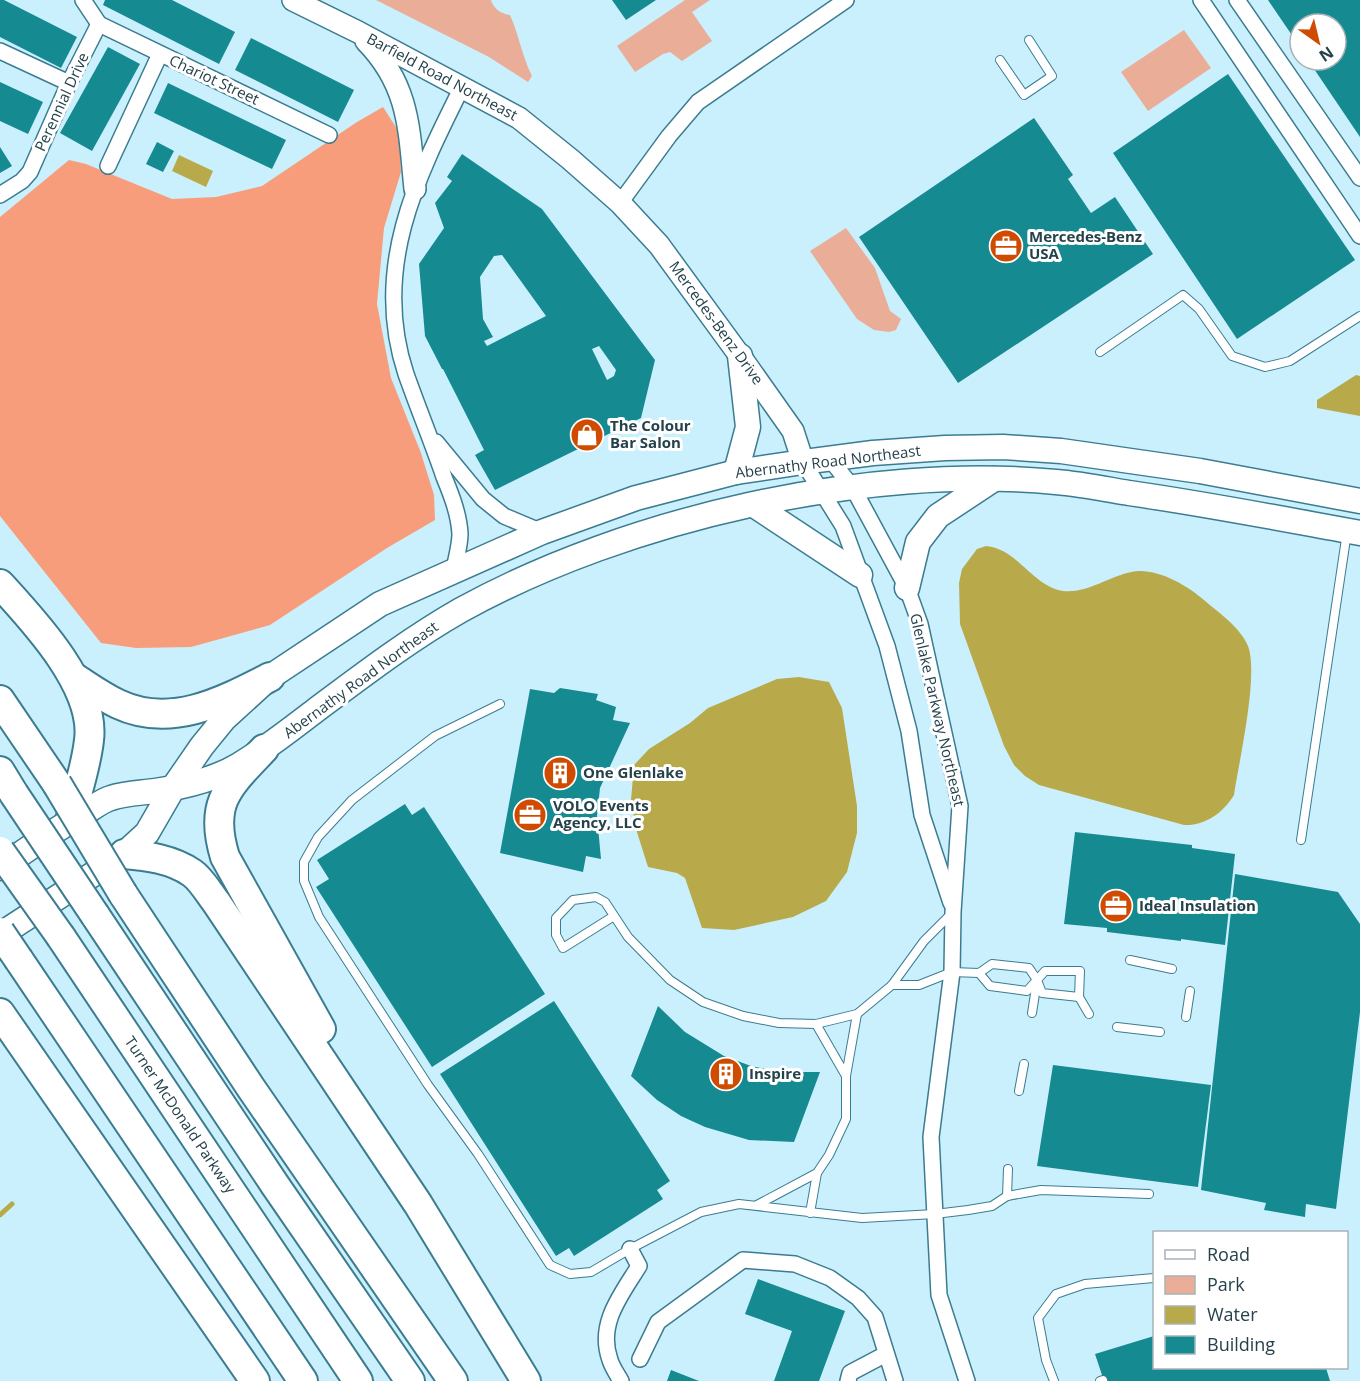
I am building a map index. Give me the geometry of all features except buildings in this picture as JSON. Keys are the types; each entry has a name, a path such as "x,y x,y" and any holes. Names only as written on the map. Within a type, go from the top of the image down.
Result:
{"highway":[{"path":"0,584 48,639 75,678 88,718 90,739 70,821"},
{"path":"75,678 118,704 141,712 163,715 189,711 225,700 270,677"},
{"path":"0,700 57,784 123,894 244,1078 453,1381"},
{"path":"264,749 231,783 225,793 219,825 220,842 225,857 418,1204 526,1381"},
{"path":"7,783 281,1194 410,1381"},
{"name":"Turner McDonald Parkway","path":"0,851 61,937 358,1381"},
{"path":"124,854 149,856 193,873 216,902 418,1204"},
{"path":"0,934 303,1381"},
{"path":"0,1012 255,1381"}],"main road":[{"path":"736,472 748,427 741,356"},
{"name":"Abernathy Road Northeast","path":"0,934 124,854 147,832 173,788 224,719 270,677 380,604 542,532 636,498 736,472 803,462 873,453 1003,447 1061,451 1200,471 1360,501"},
{"name":"Abernathy Road Northeast","path":"0,868 70,821 110,798 173,788 204,780 235,768 420,634 473,604 556,566 633,537 754,505 853,488 946,479 994,479 1058,482 1195,502 1354,532"},
{"path":"907,588 918,542 938,516 994,479"},
{"path":"754,505 860,575"}],"street":[{"path":"83,0 99,24"},
{"path":"627,211 669,136 698,102 846,0"},
{"path":"1201,0 1360,236"},
{"path":"1237,0 1360,178"},
{"name":"Barfield Road Northeast","path":"301,2 519,118 570,159 627,211"},
{"name":"Chariot Street","path":"99,24 329,135"},
{"name":"Perennial Drive","path":"0,195 22,181 30,172 69,83 99,24"},
{"path":"358,32 385,63 403,98 411,137 415,189"},
{"path":"0,51 69,83"},
{"path":"108,166 160,54"},
{"path":"454,570 460,533 454,503 406,374 393,310 393,278 398,246 415,189 462,87"},
{"name":"Mercedes-Benz Drive","path":"627,211 659,245 741,356 793,431 803,462"},
{"name":"Mercedes-Benz Drive","path":"793,431 830,459"},
{"path":"428,433 483,499 504,516 542,532"},
{"name":"Glenlake Parkway Northeast","path":"830,459 853,488 907,588 920,624 960,806 953,912 952,972 930,1137 939,1295 967,1381"},
{"name":"Glenlake Parkway Northeast","path":"803,462 843,526 887,646 909,731 922,814 953,912"},
{"path":"621,1381 609,1360 607,1339 609,1316 639,1266 630,1249"},
{"path":"640,1359 658,1322 743,1260 795,1264 830,1278 858,1298 875,1317 895,1381"},
{"path":"848,1381 850,1373 886,1354"}],"lane":[{"path":"1000,60 1024,95 1052,76 1029,40"},
{"path":"1100,352 1183,296 1199,309 1232,356 1265,367 1290,361 1360,316"},
{"path":"1301,840 1354,532"},
{"path":"500,704 435,736 352,800 318,837 304,862 304,880 325,927 428,1085 478,1154 550,1265 570,1274 591,1272 701,1212 739,1204 862,1218 934,1214 992,1206 1007,1196 1041,1190 1149,1194"},
{"path":"614,916 563,948 556,935 556,918 573,900 596,897 605,902 628,937 670,980 704,1002 752,1018 779,1023 816,1024 857,1014 892,985 924,940 953,912"},
{"path":"1130,960 1172,969"},
{"path":"892,985 919,985 952,972 979,973 992,964 1029,968 1042,993 1079,997"},
{"path":"979,973 990,986 1026,991 1045,971 1080,971 1079,997 1089,1014"},
{"path":"1032,1013 1037,980"},
{"path":"1186,1017 1190,991"},
{"path":"810,1213 817,1173 829,1155 846,1119 846,1076 857,1014"},
{"path":"816,1024 846,1076"},
{"path":"1117,1027 1160,1032"},
{"path":"1019,1091 1024,1064"},
{"path":"1007,1196 1008,1169"},
{"path":"757,1205 817,1173"},
{"path":"1054,1381 1046,1360 1038,1318 1056,1294 1085,1284 1153,1278"}],"green space":[{"path":"376,0 491,0 498,10 510,15 532,76 528,82 489,57"},
{"path":"685,0 710,0 692,12 712,41 682,61 670,52 635,72 617,46"},
{"path":"1184,30 1211,68 1148,111 1121,72"},
{"path":"846,228 875,268 890,311 901,319 896,330 889,332 874,330 857,319 810,251"}],"shaded area":[{"path":"383,107 399,132 401,172 384,228 377,304 391,378 421,453 434,495 435,520 387,548 270,625 191,647 136,648 101,643 0,516 0,217 69,160 86,164 172,199 216,197 262,186"}],"water":[{"path":"179,155 213,171 206,187 172,171"},
{"path":"1356,375 1360,376 1360,416 1317,408 1317,400"},
{"path":"986,546 1007,554 1042,582 1063,591 1092,587 1119,575 1138,571 1165,576 1198,595 1240,633 1248,646 1251,659 1250,697 1234,795 1219,813 1206,821 1184,825 1039,785 1014,765 1004,746 960,624 959,583 962,569 977,549"},
{"path":"799,677 829,682 842,708 857,806 857,833 847,872 826,901 793,917 734,930 702,928 685,878 677,873 648,867 636,829 631,800 634,765 649,749 690,723 708,708 777,679"}],"waterway":[{"path":"0,1215 12,1204"}],"place":[{"name":"Mercedes-Benz USA","path":"1006,246"},
{"name":"The Colour Bar Salon","path":"587,435"},
{"name":"One Glenlake","path":"560,773"},
{"name":"VOLO Events Agency, LLC","path":"530,815"},
{"name":"Ideal Insulation","path":"1116,906"},
{"name":"Inspire","path":"726,1074"}]}
